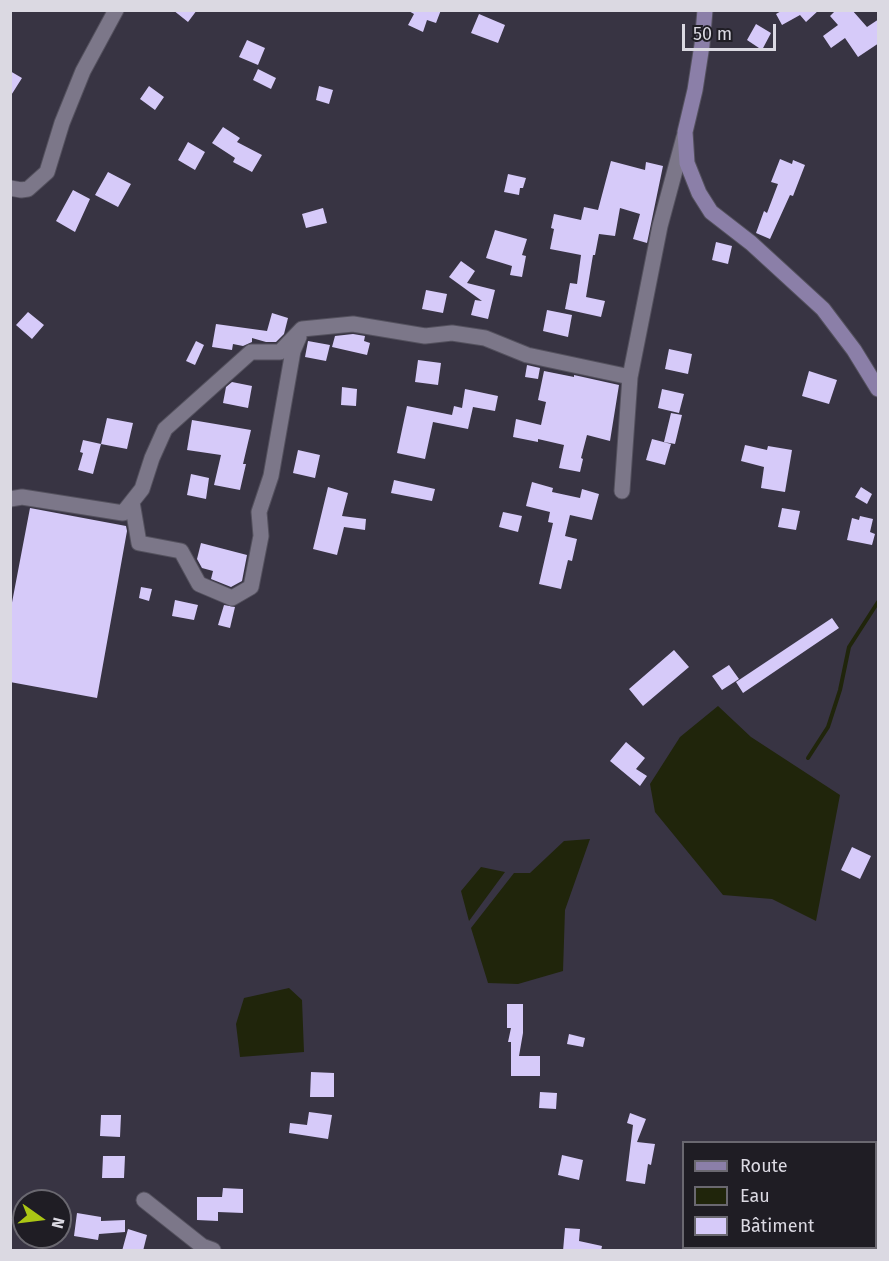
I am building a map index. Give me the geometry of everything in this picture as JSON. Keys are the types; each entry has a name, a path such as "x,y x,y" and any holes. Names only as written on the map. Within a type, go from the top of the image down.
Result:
{"street":[{"path":"10,188 28,189 47,172 62,123 84,71 116,10"},
{"path":"622,491 630,377 660,226 695,90 705,10"},
{"path":"685,132 687,163 699,193 711,212 766,256 823,309 854,350 879,389"},
{"path":"10,499 22,497 123,513 142,489 165,429 251,352 280,352 302,329 353,324 425,336 453,333 485,338 527,355 630,377"},
{"path":"132,502 139,543 181,551 199,584 232,598 251,587 261,536 259,512 272,476 293,351 302,329"},
{"path":"144,1200 202,1246 213,1251"}],"water":[{"path":"718,706 751,737 840,795 816,921 772,899 723,895 655,812 650,784 680,737"},
{"path":"590,839 565,910 563,971 518,984 488,983 471,928 514,873 530,873 564,841"},
{"path":"481,867 505,872 469,921 461,891"},
{"path":"289,988 302,1000 304,1052 240,1057 236,1024 244,998"}],"building":[{"path":"173,10 197,10 188,22"},
{"path":"407,10 441,10 436,23 427,20 423,32 408,25 414,14"},
{"path":"783,10 819,10 806,22 800,15 782,25 776,14"},
{"path":"836,10 852,10 867,27 879,19 879,43 858,57 845,38 831,48 823,36 838,25 830,16"},
{"path":"479,14 505,25 498,43 471,33"},
{"path":"756,24 771,33 762,50 747,40"},
{"path":"247,40 265,48 258,65 239,57"},
{"path":"258,69 276,78 271,89 253,80"},
{"path":"10,71 22,78 10,97"},
{"path":"149,86 164,97 155,110 140,99"},
{"path":"319,86 333,90 329,104 316,100"},
{"path":"223,127 240,138 237,142 262,155 252,172 233,162 235,158 212,143"},
{"path":"188,142 205,152 195,170 178,160"},
{"path":"780,159 792,164 793,160 805,165 793,196 790,195 770,239 756,233 764,211 767,213 778,184 771,182"},
{"path":"611,161 645,170 646,162 663,166 647,243 633,239 640,214 620,208 615,236 599,234 586,297 605,301 601,317 565,309 570,283 577,284 581,255 550,249 554,229 551,228 554,214 581,220 584,207 598,210"},
{"path":"108,172 131,184 118,207 95,195"},
{"path":"508,174 526,178 519,195 504,192"},
{"path":"73,190 90,199 75,232 56,221"},
{"path":"323,208 327,223 306,228 302,214"},
{"path":"495,230 527,239 522,255 526,256 522,277 510,275 512,266 486,258"},
{"path":"716,242 732,246 728,264 712,260"},
{"path":"461,261 475,271 467,283 495,290 488,319 471,315 475,300 482,301 449,277"},
{"path":"426,290 447,294 443,313 422,309"},
{"path":"547,310 572,315 568,337 543,331"},
{"path":"28,312 44,325 32,339 16,325"},
{"path":"272,313 288,318 284,334 276,342 252,338 252,342 243,346 233,344 232,350 212,347 216,324 267,331"},
{"path":"353,334 365,336 364,341 370,343 367,355 332,347 335,336"},
{"path":"196,341 204,345 195,365 186,361"},
{"path":"308,341 330,345 326,361 305,357"},
{"path":"669,349 692,354 688,374 665,369"},
{"path":"418,360 441,363 438,385 415,382"},
{"path":"527,365 540,368 538,379 525,377"},
{"path":"544,371 619,385 610,441 587,435 580,472 559,468 564,445 538,439 538,442 513,437 516,419 541,425 546,402 538,400"},
{"path":"809,371 837,380 829,404 802,396"},
{"path":"232,382 252,386 248,408 223,403 226,387"},
{"path":"342,387 357,389 356,406 341,405"},
{"path":"465,389 498,396 495,411 473,407 468,429 433,422 425,459 397,453 407,406 452,415 454,406 462,408"},
{"path":"662,389 684,394 679,413 658,408"},
{"path":"671,413 682,415 675,444 664,442"},
{"path":"107,418 133,423 127,449 101,444"},
{"path":"192,420 251,430 240,490 214,485 221,455 187,450"},
{"path":"652,439 671,444 665,465 646,460"},
{"path":"83,440 101,444 93,474 78,470 83,453 80,452"},
{"path":"745,445 767,450 768,446 792,450 785,492 761,488 764,467 741,461"},
{"path":"298,450 320,455 315,478 293,473"},
{"path":"191,474 209,478 206,499 187,495"},
{"path":"394,480 435,489 432,501 391,493"},
{"path":"532,482 553,488 552,492 580,498 582,489 599,494 592,520 570,515 565,536 577,539 572,561 568,560 561,589 539,584 553,523 548,522 550,512 526,506"},
{"path":"328,487 348,493 342,516 366,519 365,530 344,527 337,555 313,549"},
{"path":"861,487 872,494 867,504 855,497"},
{"path":"30,508 126,526 127,531 97,698 10,682 10,613"},
{"path":"782,508 800,511 796,530 778,527"},
{"path":"503,512 522,516 518,532 499,527"},
{"path":"860,516 873,519 870,532 875,534 872,545 847,540 852,518 859,520"},
{"path":"201,543 247,555 242,581 231,587 211,579 213,571 202,568 197,559"},
{"path":"141,587 152,589 149,601 139,598"},
{"path":"175,600 198,605 194,620 172,616"},
{"path":"224,605 235,607 230,628 218,625"},
{"path":"832,618 839,628 743,693 736,682"},
{"path":"674,650 689,667 643,706 629,689"},
{"path":"729,665 739,679 722,690 712,676"},
{"path":"626,742 645,758 636,769 647,776 640,786 610,761"},
{"path":"852,847 871,856 860,879 841,870"},
{"path":"507,1004 523,1004 523,1033 519,1056 540,1056 540,1076 511,1076 511,1042 508,1042 511,1028 507,1028"},
{"path":"569,1034 585,1038 583,1047 567,1044"},
{"path":"311,1072 334,1073 334,1097 310,1097"},
{"path":"540,1092 557,1093 556,1109 539,1108"},
{"path":"309,1112 332,1115 328,1139 289,1133 290,1123 307,1125"},
{"path":"630,1113 646,1119 637,1142 655,1144 651,1165 648,1164 645,1184 626,1181 633,1125 627,1123"},
{"path":"101,1115 121,1115 120,1137 100,1136"},
{"path":"562,1155 583,1160 579,1180 558,1175"},
{"path":"103,1156 125,1156 124,1178 102,1178"},
{"path":"223,1188 243,1189 243,1213 218,1212 218,1221 197,1220 197,1197 222,1197"},
{"path":"77,1213 101,1217 101,1221 125,1220 125,1232 99,1234 98,1240 74,1236"},
{"path":"565,1228 580,1229 579,1241 602,1246 601,1251 563,1251"},
{"path":"128,1229 147,1235 143,1251 122,1251"}],"waterway":[{"path":"808,758 828,727 840,690 849,647 878,602"}]}
